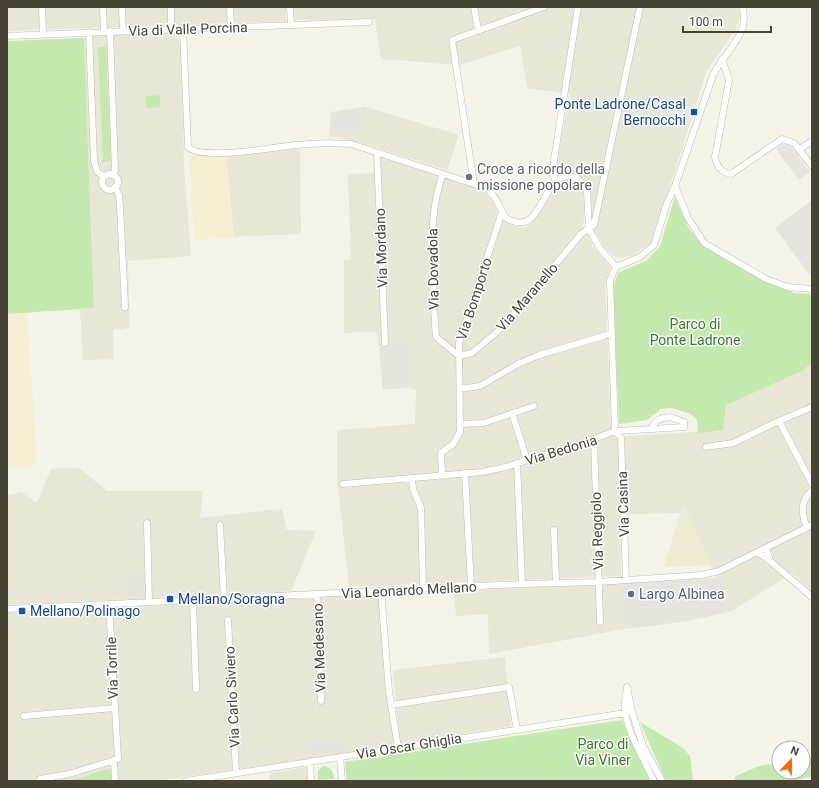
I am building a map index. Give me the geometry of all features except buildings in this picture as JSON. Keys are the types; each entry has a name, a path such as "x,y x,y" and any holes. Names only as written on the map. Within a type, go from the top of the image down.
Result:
{"street":[{"path":"42,7 43,34"},
{"path":"103,7 107,32 115,170 112,175 104,177"},
{"path":"122,7 124,31"},
{"path":"170,7 172,29"},
{"path":"230,7 231,28"},
{"path":"290,7 291,25"},
{"path":"474,7 478,30"},
{"path":"474,184 452,40 530,9 544,7"},
{"path":"555,182 553,170 554,160 578,7"},
{"path":"589,229 594,225 640,7"},
{"path":"182,28 188,147 191,150 213,153 330,142 351,144 474,184 491,192 506,218 519,224 523,224 531,219 555,182 568,177 574,177 584,184 588,199 589,229 599,247 616,267 640,257 654,244 667,203 675,186 705,94 722,59 742,32 744,21 743,7"},
{"name":"Via di Valle Porcina","path":"7,36 182,28 231,28 370,22"},
{"path":"89,32 94,161 97,171 104,177"},
{"path":"722,59 729,80 715,157 716,165 723,172 731,174 782,139 794,142 812,166"},
{"path":"800,149 812,141"},
{"name":"Via Mordano","path":"377,153 385,343"},
{"name":"Via Dovadola","path":"443,174 437,190 432,215 434,316 436,337 458,356"},
{"path":"112,175 117,182 115,188 119,195 126,307"},
{"path":"104,177 102,182 104,188 110,190 115,188"},
{"path":"675,186 688,218 704,243 766,279 788,287 812,289"},
{"name":"Via Bomporto","path":"442,475 441,453 453,444 460,432 459,343 502,212"},
{"name":"Via Maranello","path":"458,356 472,353 504,326 581,234 589,229"},
{"name":"Via Bedonia","path":"343,484 482,472 527,460 610,434 614,431 610,334 610,280 616,267"},
{"path":"460,389 480,386 518,364 610,334"},
{"path":"460,424 484,423 534,406"},
{"path":"706,447 733,443 812,407"},
{"path":"512,413 527,460"},
{"path":"614,431 683,428 685,424 680,419 670,417 661,418 655,423 652,429"},
{"path":"779,421 812,484"},
{"name":"Via Casina","path":"614,431 621,438 626,580"},
{"name":"Via Reggiolo","path":"594,439 600,622"},
{"path":"517,463 522,584"},
{"path":"465,473 471,587"},
{"path":"412,478 414,493 421,508 423,589"},
{"path":"809,526 802,513 803,501 812,491"},
{"path":"147,523 149,602"},
{"path":"220,525 224,598"},
{"name":"Via Leonardo Mellano","path":"7,609 522,584 598,582 700,575 719,571 809,526"},
{"path":"554,530 556,583"},
{"path":"766,548 770,561"},
{"path":"758,552 812,597"},
{"path":"382,591 389,691 398,748"},
{"name":"Via Medesano","path":"317,594 321,701"},
{"path":"192,600 196,688"},
{"name":"Via Torrile","path":"109,604 118,759 114,760 115,781"},
{"name":"Via Carlo Siviero","path":"228,620 236,773"},
{"path":"391,705 509,687 517,730"},
{"path":"654,781 632,738 625,713 624,698 627,687 632,712 643,746 662,781"},
{"name":"Via Torrile","path":"24,716 114,708"},
{"name":"Via Oscar Ghiglia","path":"186,781 632,712"},
{"path":"340,757 342,781"},
{"path":"40,779 69,774 114,760"},
{"path":"310,761 311,781"}],"shaded area":[{"path":"7,7 286,7 286,21 7,31"},
{"path":"293,7 739,7 740,16 736,29 707,70 653,239 650,243 632,256 616,258 604,247 596,233 591,217 590,187 576,174 564,173 556,176 555,171 570,94 527,88 520,46 459,65 381,59 375,19 294,20"},
{"path":"174,31 178,35 181,47 184,167 191,256 128,261 130,328 113,330 114,359 83,360 80,309 94,308 84,38 96,34"},
{"path":"366,107 459,135 447,170 358,142 329,136 331,112"},
{"path":"366,107 357,135 330,128 331,112"},
{"path":"782,144 787,144 792,147 810,172 799,180 776,149"},
{"path":"300,149 301,234 234,237 226,156"},
{"path":"194,154 226,156 234,237 194,240 189,156"},
{"path":"380,157 485,191 489,193 497,204 499,212 498,219 524,228 532,222 558,183 567,179 582,186 586,199 583,226 593,247 611,268 605,282 611,429 616,437 723,430 726,405 812,358 812,591 792,573 732,611 683,504 680,513 620,514 621,576 349,587 337,477 337,430 415,424 416,390 409,388 383,389 377,332 344,333 344,260 351,259 348,174 374,173 373,159"},
{"path":"812,200 812,278 775,228"},
{"path":"27,313 37,465 7,465 7,314"},
{"path":"407,342 409,388 383,389 381,343"},
{"path":"78,467 107,491 203,491 200,518 282,509 287,530 316,531 291,591 7,605 7,495 21,492 37,503 51,469"},
{"path":"683,503 712,565 664,567"},
{"path":"145,577 147,599 128,600 127,578"},
{"path":"718,578 732,611 689,621 624,629 621,583"},
{"path":"701,580 701,585 707,585 708,592 702,592 703,599 684,602 684,581"},
{"name":"Largo Albinea","path":"640,582 641,606 622,607 621,583"},
{"path":"621,583 624,629 489,654 488,614 456,616 454,591"},
{"path":"378,594 394,746 157,781 7,781 7,613"},
{"path":"505,657 511,726 400,744 393,670"},
{"path":"343,739 344,751 308,753 307,741"},
{"path":"307,767 307,781 269,781 270,773"}],"green space":[{"path":"84,38 94,308 7,314 7,41"},
{"path":"98,47 106,47 111,161 103,162"},
{"path":"160,95 160,107 146,108 146,96"},
{"name":"Parco di Ponte Ladrone","path":"675,197 689,229 702,245 749,273 794,293 812,294 812,363 802,371 726,405 723,430 698,433 697,419 689,413 672,408 661,409 647,420 619,424 613,286 619,272 646,261 660,246"},
{"name":"Parco di Via Viner","path":"622,720 650,781 347,781 345,762"},
{"path":"640,722 683,748 690,756 693,781 666,781"},
{"path":"811,758 812,758 811,776"},
{"path":"771,764 771,780 798,780 734,781 736,776 759,766"},
{"path":"323,766 332,770 334,779 318,780 318,770"},
{"path":"111,768 112,781 73,780"}],"place":[{"name":"Ponte Ladrone/Casal Bernocchi","path":"694,112"},
{"name":"Croce a ricordo della missione popolare","path":"469,177"},
{"name":"Largo Albinea","path":"631,594"},
{"name":"Mellano/Soragna","path":"170,599"},
{"name":"Mellano/Polinago","path":"22,611"}]}
